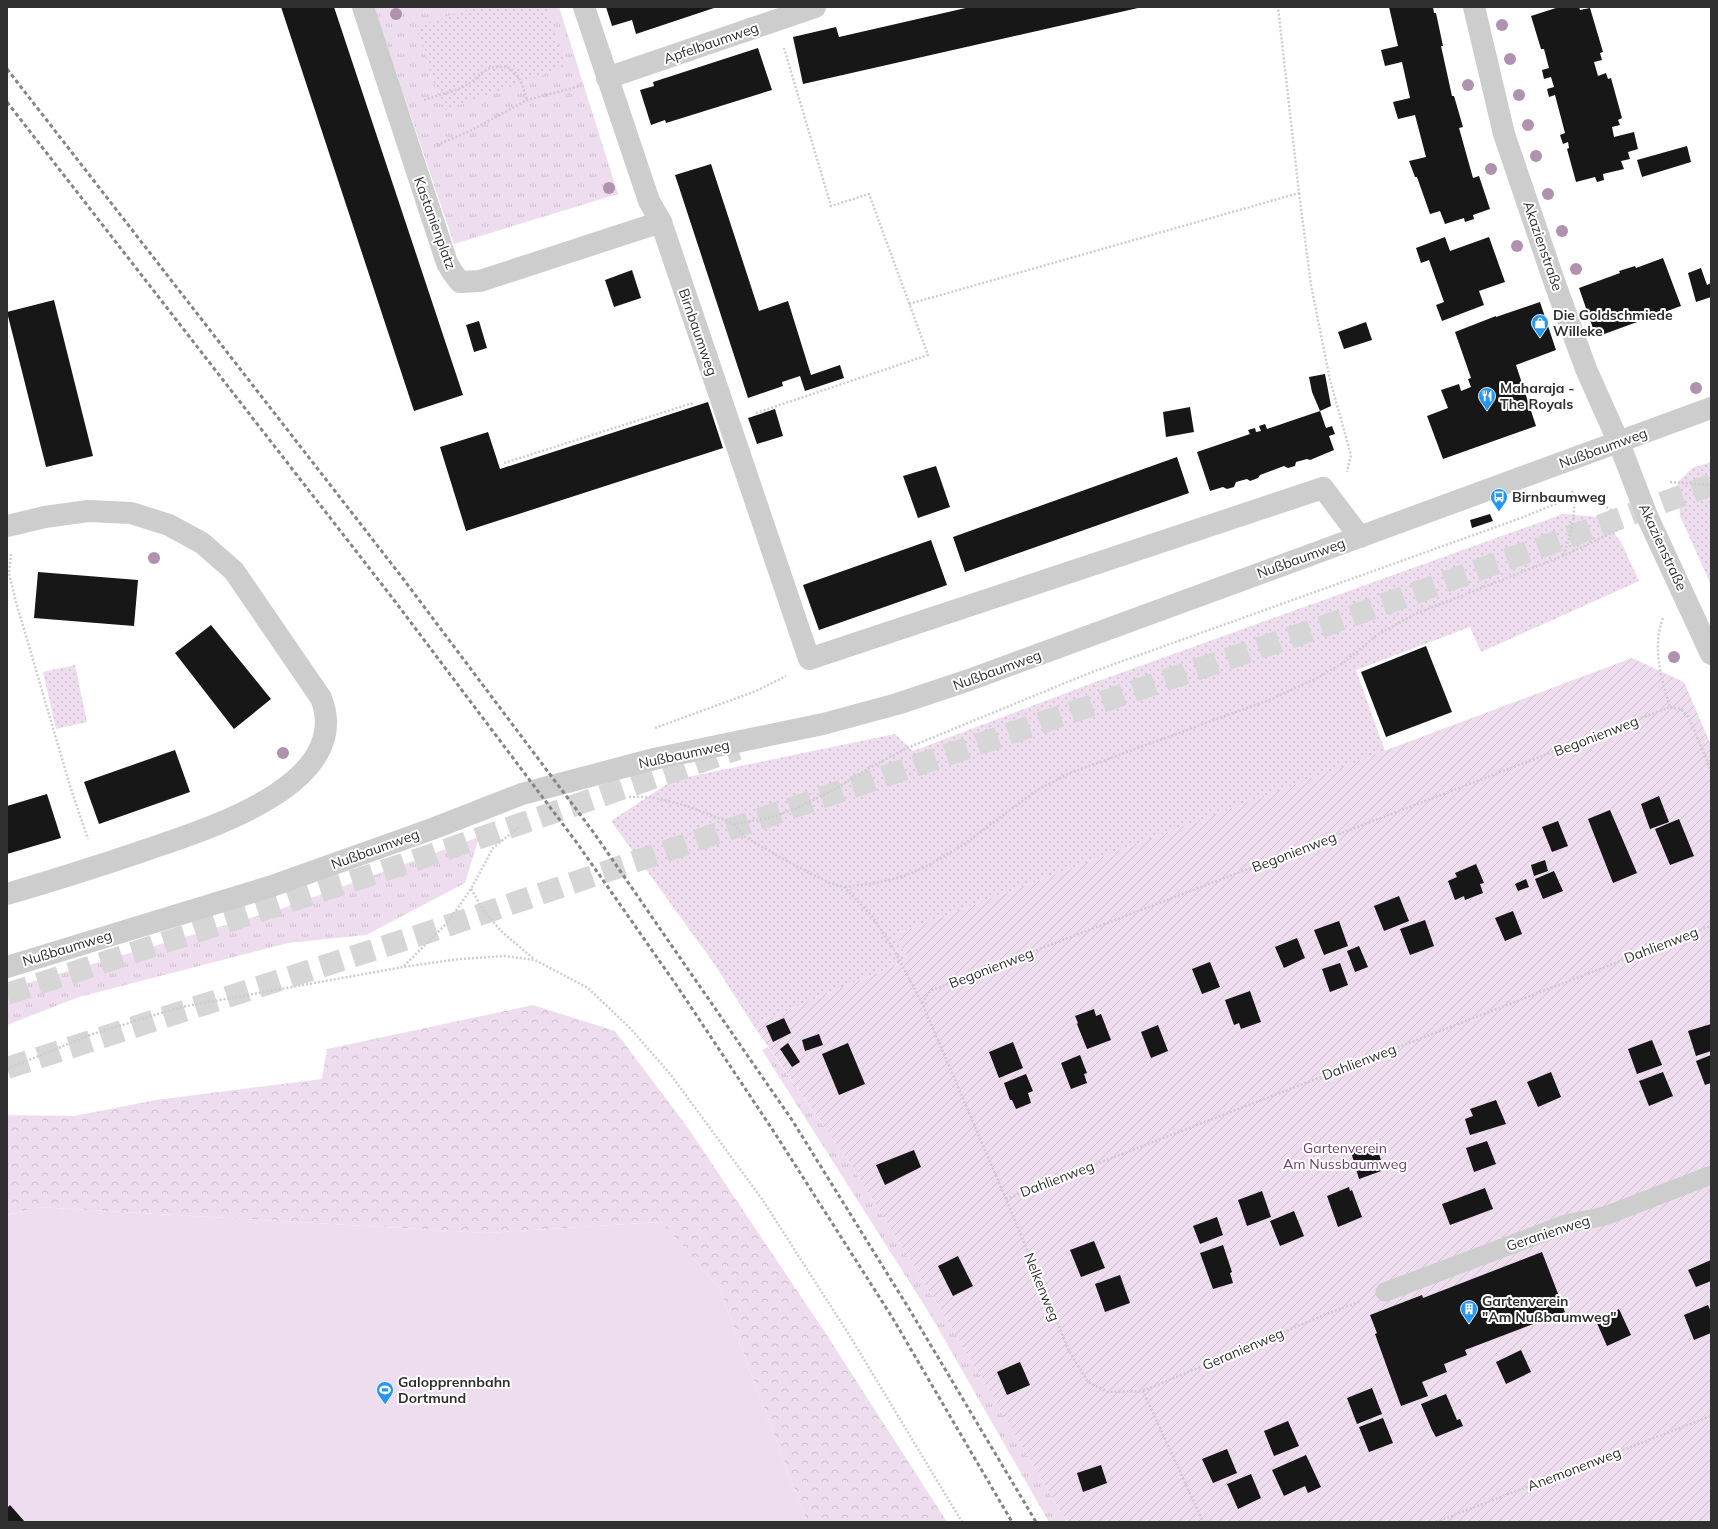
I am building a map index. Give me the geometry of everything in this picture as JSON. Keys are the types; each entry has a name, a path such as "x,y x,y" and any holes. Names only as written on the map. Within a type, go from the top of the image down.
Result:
{"street":[{"name":"Kastanienplatz","path":"363,7 447,263 460,282 480,281 661,222"},
{"name":"Birnbaumweg","path":"584,7 649,201 661,222 808,659"},
{"name":"Apfelbaumweg","path":"607,78 815,7"},
{"name":"Akazienstraße","path":"1474,7 1504,134 1578,347 1619,443 1647,516 1711,654"},
{"name":"Nußbaumweg","path":"7,967 272,886 432,829 522,794 654,759 823,724 897,704 969,680 1711,408"},
{"name":"Nußbaumweg","path":"808,659 1323,488 1360,537"},
{"path":"7,894 97,867 193,834 260,804 283,790 303,773 317,755 326,733 326,711 321,698 234,571 202,543 169,525 131,513 88,511 45,517 8,526"}],"lane":[{"name":"Geranienweg","path":"1385,1292 1566,1224 1605,1216 1711,1175"}],"path":[{"path":"1278,7 1311,285 1330,380 1351,455 1347,474"},
{"path":"729,422 928,355 869,194 831,206 783,44"},
{"path":"397,109 467,84 487,69 504,67 517,73 527,100"},
{"path":"412,156 470,131 527,100 607,78"},
{"path":"909,304 1299,193"},
{"path":"504,463 719,394"},
{"path":"602,432 603,436"},
{"path":"532,454 534,458"},
{"path":"1670,482 1711,485"},
{"path":"1563,556 1570,538 1575,496"},
{"path":"622,797 651,797 684,805 734,824 769,818 795,809 835,789 869,768 907,748 1092,672 1521,518 1575,496 1598,501 1616,513"},
{"path":"8,526 11,559 9,573 16,602 70,786 97,867"},
{"path":"734,824 745,838 830,883 844,887 877,883 904,876 929,865 963,845 1037,790 1070,773 1274,698 1317,678 1343,663 1377,634 1415,614 1563,556 1626,526"},
{"path":"1665,612 1658,632 1660,675 1670,707 1681,709 1689,718 1711,770"},
{"path":"649,730 756,691 790,674 808,659"},
{"name":"Begonienweg","path":"922,1003 930,991 1670,707"},
{"path":"403,966 448,922 470,889 493,848 519,827 527,825"},
{"name":"Nelkenweg","path":"844,887 872,916 893,948 922,1003 1069,1351 1088,1382 1108,1392 1144,1391"},
{"path":"470,889 484,911 501,931 535,960 588,988 630,1028 671,1075 762,1199 848,1333 962,1522"},
{"name":"Dahlienweg","path":"1006,1199 1711,926"},
{"path":"7,1069 90,1035 181,1007 403,966 459,959 505,956 535,960"},
{"name":"Geranienweg","path":"1144,1391 1342,1308"},
{"path":"1144,1391 1203,1522"},
{"name":"Anemonenweg","path":"1436,1522 1711,1416"}],"green space":[{"path":"374,7 559,7 618,194 454,244"},
{"path":"474,7 546,7 567,66 443,111 416,27"},
{"path":"1711,462 1711,585 1680,516 1678,482 1692,468"},
{"path":"1563,514 1601,517 1621,542 1639,581 1481,652 1470,627 1356,670 1385,751 896,934 908,960 753,1025 715,965 611,821 673,780 895,734 913,751 1090,684"},
{"name":"Gartenverein Am Nussbaumweg","path":"1632,658 1684,682 1711,745 1711,1522 1067,1522 950,1325 852,1166 753,1025 908,960 896,934"},
{"path":"75,665 87,722 56,729 43,672"},
{"path":"479,837 465,883 366,935 288,943 79,997 7,1025 7,989 281,909"},
{"path":"533,1005 615,1031 688,1128 830,1340 947,1522 807,1522 719,1288 661,1222 486,1233 38,1207 7,1215 7,1115 74,1116 156,1100 322,1079 327,1049"},
{"path":"768,1047 852,1166 950,1325 1067,1522 1049,1522 931,1316 762,1050"},
{"name":"Galopprennbahn Dortmund","path":"38,1207 486,1233 661,1222 719,1288 807,1522 7,1522 7,1215"}],"building":[{"path":"281,7 334,7 463,395 414,411"},
{"path":"606,7 717,7 636,34 632,20 612,26"},
{"path":"970,7 1138,8 803,84 793,37 836,27 839,37"},
{"path":"1389,7 1433,7 1434,13 1436,13 1443,46 1441,46 1452,96 1454,96 1463,127 1459,128 1473,178 1479,176 1490,209 1473,215 1474,219 1465,222 1464,218 1445,224 1440,211 1430,214 1417,177 1415,177 1409,161 1426,157 1415,115 1398,119 1393,102 1410,98 1402,62 1385,66 1381,50 1398,46"},
{"path":"1559,7 1579,7 1580,10 1590,8 1603,52 1600,53 1602,60 1594,62 1598,76 1606,73 1608,79 1611,78 1622,118 1618,120 1620,125 1612,127 1614,137 1634,132 1638,149 1628,152 1630,159 1621,161 1624,169 1603,174 1604,180 1597,182 1595,177 1576,182 1567,149 1569,148 1568,142 1563,144 1560,135 1565,133 1555,95 1549,97 1547,89 1554,87 1551,77 1544,79 1542,70 1549,68 1544,49 1541,49 1531,16"},
{"path":"758,48 772,90 666,123 665,120 651,125 640,90 654,86 653,82"},
{"path":"1687,146 1691,162 1642,177 1637,160"},
{"path":"711,164 759,311 788,301 811,375 840,365 844,378 805,391 800,376 782,382 783,386 748,398 675,175"},
{"path":"1445,237 1450,251 1489,237 1505,282 1479,291 1484,305 1442,321 1436,305 1444,302 1429,260 1421,263 1416,248"},
{"path":"1663,258 1681,306 1596,337 1579,288 1620,273 1619,271 1635,266 1636,268"},
{"path":"1701,268 1707,285 1711,283 1711,297 1696,302 1688,273"},
{"path":"632,270 641,298 614,307 605,280"},
{"path":"54,300 93,456 46,467 7,312"},
{"path":"1540,302 1556,350 1516,365 1536,426 1443,459 1427,416 1448,408 1441,390 1459,384 1461,391 1471,387 1468,379 1471,378 1455,332 1496,316"},
{"path":"479,321 487,348 474,352 466,325"},
{"path":"1366,322 1372,340 1344,349 1338,332"},
{"path":"1325,374 1331,406 1320,411 1312,392 1309,377"},
{"path":"708,402 723,448 466,531 440,447 488,432 500,469"},
{"path":"1190,407 1194,432 1166,437 1163,412"},
{"path":"775,409 783,436 757,444 748,418"},
{"path":"1320,411 1326,428 1332,426 1335,434 1329,436 1334,450 1310,460 1307,459 1296,462 1295,466 1288,468 1284,466 1260,475 1258,478 1250,481 1247,479 1236,482 1234,487 1227,489 1223,487 1210,491 1197,452 1250,434 1248,430 1255,428 1256,432 1261,431 1259,426 1265,424 1267,429"},
{"path":"1177,457 1189,493 965,572 953,537"},
{"path":"936,466 950,507 918,518 903,476"},
{"path":"1490,514 1493,521 1472,528 1470,520"},
{"path":"931,540 947,585 819,630 803,585"},
{"path":"38,572 138,580 134,626 34,618"},
{"path":"211,625 271,699 234,729 175,653"},
{"path":"1426,646 1452,712 1386,737 1361,672"},
{"path":"175,750 190,792 99,824 84,782"},
{"path":"47,794 61,838 7,854 7,806"},
{"path":"1659,796 1669,822 1650,829 1641,804"},
{"path":"1610,810 1637,873 1613,883 1588,819"},
{"path":"1679,819 1694,856 1670,865 1655,829"},
{"path":"1558,821 1568,846 1552,852 1542,827"},
{"path":"1545,860 1548,871 1534,876 1531,865"},
{"path":"1476,864 1484,883 1480,884 1483,893 1465,900 1464,896 1455,900 1448,881 1457,877 1455,873"},
{"path":"1554,871 1563,891 1543,899 1535,879"},
{"path":"1526,879 1529,887 1518,891 1515,884"},
{"path":"1399,896 1409,921 1384,931 1374,906"},
{"path":"1513,911 1522,934 1505,941 1495,918"},
{"path":"1425,920 1434,946 1410,955 1400,929"},
{"path":"1339,921 1348,946 1324,955 1314,930"},
{"path":"1297,938 1305,958 1284,968 1275,947"},
{"path":"1359,946 1368,967 1355,972 1347,951"},
{"path":"1210,962 1220,987 1202,994 1192,969"},
{"path":"1340,963 1348,985 1330,992 1322,969"},
{"path":"1250,991 1261,1022 1241,1029 1239,1023 1234,1025 1225,1000"},
{"path":"1094,1009 1096,1016 1101,1014 1111,1040 1087,1049 1075,1016"},
{"path":"784,1018 791,1033 773,1042 766,1026"},
{"path":"1711,1024 1711,1051 1696,1056 1688,1031"},
{"path":"1158,1025 1168,1051 1151,1058 1141,1032"},
{"path":"819,1034 823,1045 805,1051 802,1040"},
{"path":"1652,1040 1662,1065 1637,1074 1628,1049"},
{"path":"1013,1042 1023,1068 999,1078 989,1052"},
{"path":"788,1043 800,1062 792,1067 780,1049"},
{"path":"848,1043 865,1084 839,1095 822,1054"},
{"path":"1080,1055 1087,1073 1084,1074 1087,1083 1071,1089 1061,1063"},
{"path":"1711,1055 1711,1083 1705,1085 1696,1061"},
{"path":"1551,1072 1561,1097 1538,1107 1527,1082"},
{"path":"1663,1072 1673,1096 1649,1106 1639,1081"},
{"path":"1026,1074 1033,1091 1028,1093 1031,1103 1016,1109 1012,1100 1010,1100 1004,1083"},
{"path":"1496,1100 1506,1124 1470,1135 1465,1119 1473,1116 1470,1109"},
{"path":"1487,1141 1496,1164 1474,1172 1466,1148"},
{"path":"1369,1147 1372,1156 1379,1154 1384,1170 1359,1179 1351,1152"},
{"path":"914,1150 921,1167 885,1185 876,1165"},
{"path":"1349,1187 1350,1191 1352,1190 1362,1217 1338,1227 1327,1196"},
{"path":"1485,1188 1493,1209 1450,1225 1442,1204"},
{"path":"1262,1191 1271,1217 1247,1226 1238,1200"},
{"path":"1294,1211 1304,1236 1280,1246 1270,1221"},
{"path":"1217,1217 1223,1235 1200,1244 1193,1226"},
{"path":"1094,1241 1105,1268 1081,1277 1070,1250"},
{"path":"1223,1245 1232,1272 1230,1273 1233,1283 1213,1289 1200,1253"},
{"name":"Gartenverein \"Am Nußbaumweg\"","path":"1542,1252 1565,1312 1465,1350 1467,1355 1444,1364 1447,1372 1422,1382 1428,1396 1401,1406 1375,1334 1377,1333 1370,1315 1422,1295 1423,1298"},
{"path":"958,1256 973,1286 953,1296 938,1266"},
{"path":"1711,1260 1711,1281 1696,1287 1688,1270"},
{"path":"1120,1275 1130,1303 1105,1312 1095,1284"},
{"path":"1708,1305 1711,1312 1711,1333 1694,1340 1684,1315"},
{"path":"1619,1309 1631,1335 1607,1346 1596,1321"},
{"path":"1521,1350 1531,1372 1506,1384 1496,1362"},
{"path":"1020,1362 1030,1385 1007,1395 997,1372"},
{"path":"1372,1388 1382,1414 1357,1424 1347,1398"},
{"path":"1446,1394 1457,1420 1460,1419 1463,1426 1436,1437 1421,1404"},
{"path":"1383,1418 1393,1443 1369,1452 1359,1427"},
{"path":"1288,1421 1299,1446 1274,1456 1264,1431"},
{"path":"1227,1449 1237,1473 1213,1483 1202,1459"},
{"path":"1306,1455 1321,1487 1308,1493 1305,1486 1284,1496 1272,1470"},
{"path":"1101,1465 1107,1483 1083,1492 1077,1473"},
{"path":"1251,1474 1261,1498 1238,1509 1227,1484"},
{"path":"10,1505 25,1522 7,1522 7,1508"}],"tunnel":[{"path":"7,1068 429,932 1330,624 1711,485"},
{"path":"7,994 404,864 738,749"}],"railway":[{"path":"7,69 401,576 594,833 792,1120 911,1312 1036,1522"},
{"path":"7,102 394,600 577,843 677,986 776,1135 892,1317 1012,1522"}],"place":[{"name":"Die Goldschmiede Willeke","path":"1540,338"},
{"name":"Maharaja - The Royals","path":"1487,411"},
{"name":"Birnbaumweg","path":"1499,512"},
{"name":"Gartenverein \"Am Nußbaumweg\"","path":"1469,1324"},
{"name":"Galopprennbahn Dortmund","path":"385,1405"}]}
